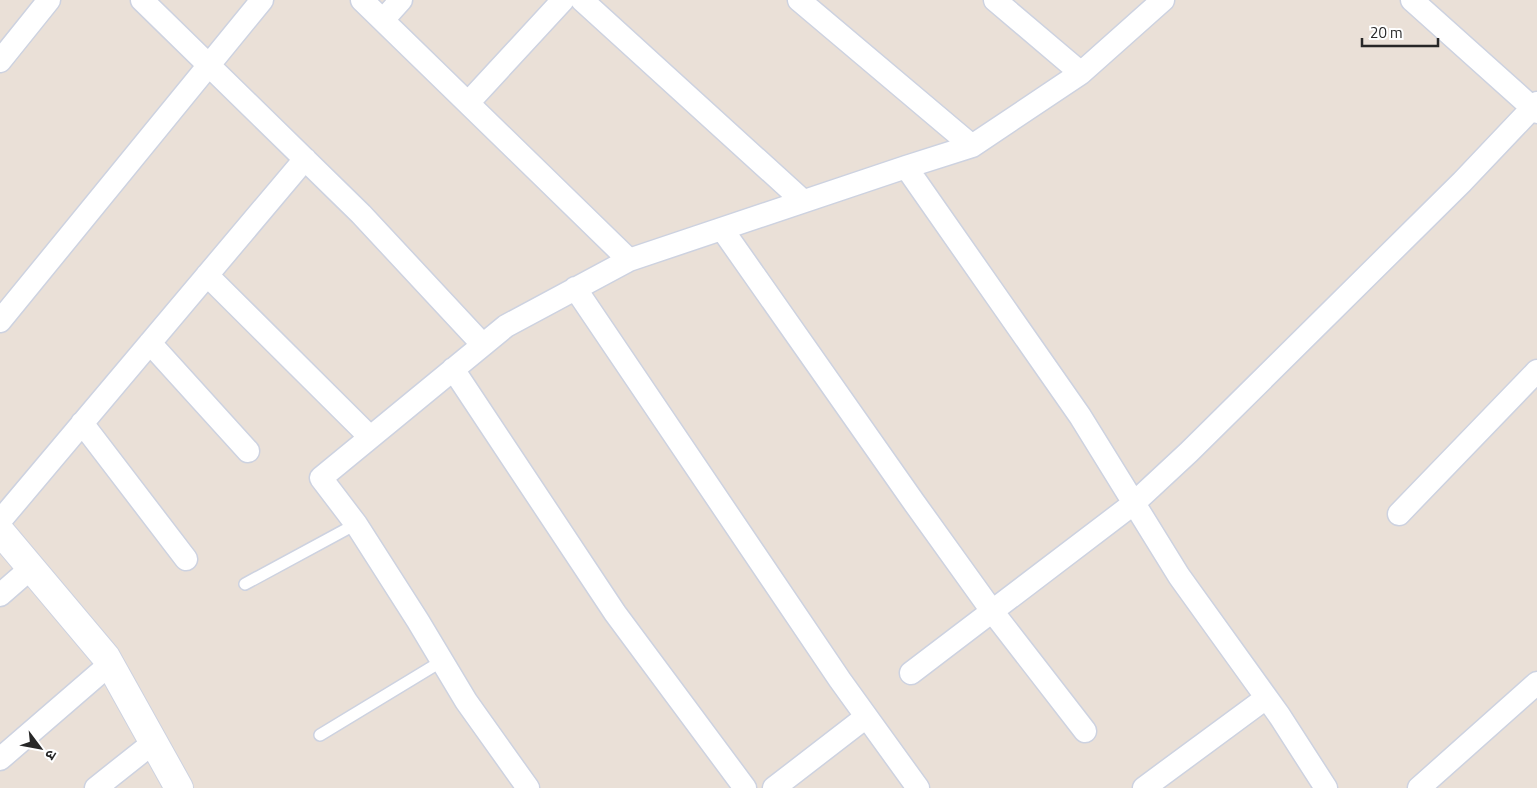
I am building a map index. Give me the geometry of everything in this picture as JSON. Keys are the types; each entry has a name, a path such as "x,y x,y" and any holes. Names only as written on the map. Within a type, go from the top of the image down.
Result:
{"street":[{"path":"0,61 49,0"},
{"path":"142,0 361,214 483,345"},
{"path":"0,321 262,0"},
{"path":"362,0 629,260"},
{"path":"383,20 401,0"},
{"path":"468,103 563,0"},
{"path":"582,0 803,202"},
{"path":"799,0 972,146"},
{"path":"996,0 1081,72"},
{"path":"528,788 466,701 356,524 321,478 506,326 629,260 972,146 1081,72 1163,0"},
{"path":"910,673 1133,504 1190,452 1535,108 1413,1"},
{"path":"0,520 305,159"},
{"path":"906,167 1080,416 1179,576 1266,698 1326,788"},
{"path":"722,229 992,611 1085,730"},
{"path":"208,275 370,437"},
{"path":"575,288 753,554 866,717 918,788"},
{"path":"150,343 248,451"},
{"path":"453,369 615,613 744,788"},
{"path":"1399,514 1537,371"},
{"path":"82,423 186,559"},
{"path":"0,531 106,657 180,788"},
{"path":"0,595 31,568"},
{"path":"0,760 110,664"},
{"path":"1419,788 1537,683"},
{"path":"1144,788 1266,698"},
{"path":"774,788 866,717"},
{"path":"96,788 154,742"}],"lane":[{"path":"245,584 356,524"},
{"path":"320,735 442,661"}]}
